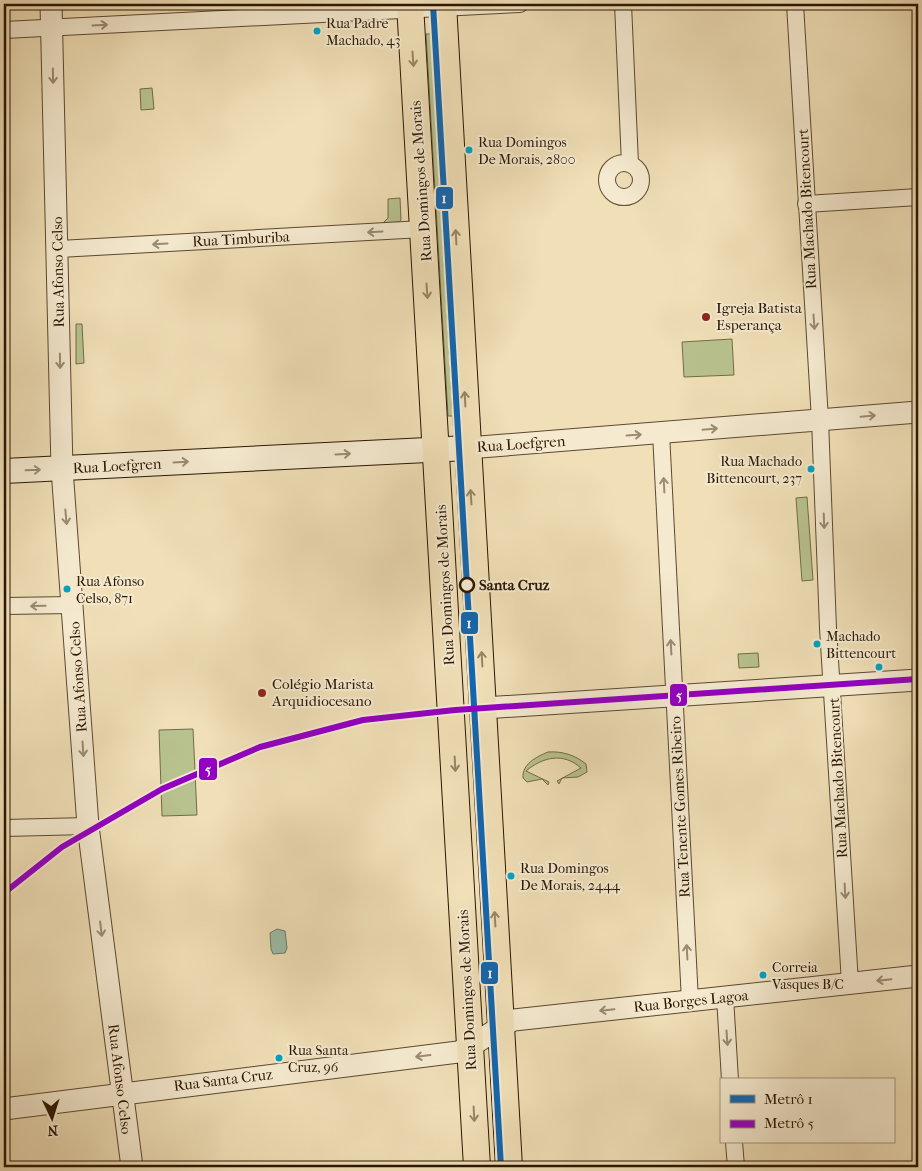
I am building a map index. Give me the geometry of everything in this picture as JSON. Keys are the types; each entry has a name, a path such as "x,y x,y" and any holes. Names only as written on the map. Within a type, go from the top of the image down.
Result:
{"main road":[{"name":"Rua Domingos de Morais","path":"443,6 509,1167"},
{"name":"Rua Domingos de Morais","path":"410,7 478,1167"},
{"name":"Rua Loefgren","path":"4,471 468,448"}],"street":[{"name":"Rua Afonso Celso","path":"51,4 59,249 62,469 88,826 132,1167"},
{"path":"4,30 410,7 520,4"},
{"path":"623,4 630,164"},
{"name":"Rua Machado Bitencourt","path":"795,4 820,420 832,686 850,984"},
{"path":"806,204 918,197"},
{"name":"Rua Timburiba","path":"59,249 423,229"},
{"name":"Rua Loefgren","path":"468,448 918,412"},
{"name":"Rua Tenente Gomes Ribeiro","path":"661,433 690,1001"},
{"path":"4,606 73,605"},
{"path":"484,708 918,680"},
{"path":"4,828 88,826"},
{"name":"Rua Borges Lagoa","path":"470,1047 500,1026 514,1020 918,976"},
{"path":"725,997 730,1078"},
{"name":"Rua Santa Cruz","path":"4,1109 458,1052 470,1047"},
{"path":"734,1144 736,1167"}],"shaded area":[{"path":"426,34 431,34 453,416 448,416"},
{"path":"152,88 154,109 141,110 140,89"},
{"path":"400,198 401,220 399,222 383,223 388,218 388,199"},
{"path":"76,324 82,324 84,363 76,364"},
{"path":"732,339 734,375 684,377 682,342"},
{"path":"807,497 813,580 802,581 796,498"},
{"path":"758,653 759,667 739,668 738,654"},
{"path":"193,729 197,815 162,816 159,730"},
{"path":"548,752 563,753 577,758 586,764 587,772 578,777 563,778 581,768 567,760 553,758 539,762 526,771 549,782 548,785 542,779 527,782 523,778 523,773 527,765"},
{"path":"277,929 285,931 287,948 285,953 273,954 270,933"}],"metro line":[{"name":"1","path":"433,4 501,1167"},
{"name":"5","path":"4,893 62,847 162,789 260,747 363,720 455,710 918,679"}],"place":[{"name":"Rua Padre Machado, 43","path":"317,31"},
{"name":"Rua Domingos De Morais, 2800","path":"469,150"},
{"name":"Igreja Batista Esperança","path":"706,317"},
{"name":"Rua Machado Bittencourt, 237","path":"811,469"},
{"name":"Santa Cruz","path":"467,585"},
{"name":"Rua Afonso Celso, 871","path":"67,589"},
{"name":"Machado Bittencourt","path":"817,644"},
{"name":"Colégio Marista Arquidiocesano","path":"262,693"},
{"name":"Rua Domingos De Morais, 2444","path":"511,876"},
{"name":"Correia Vasques B/C","path":"763,975"},
{"name":"Rua Santa Cruz, 96","path":"279,1058"}]}
